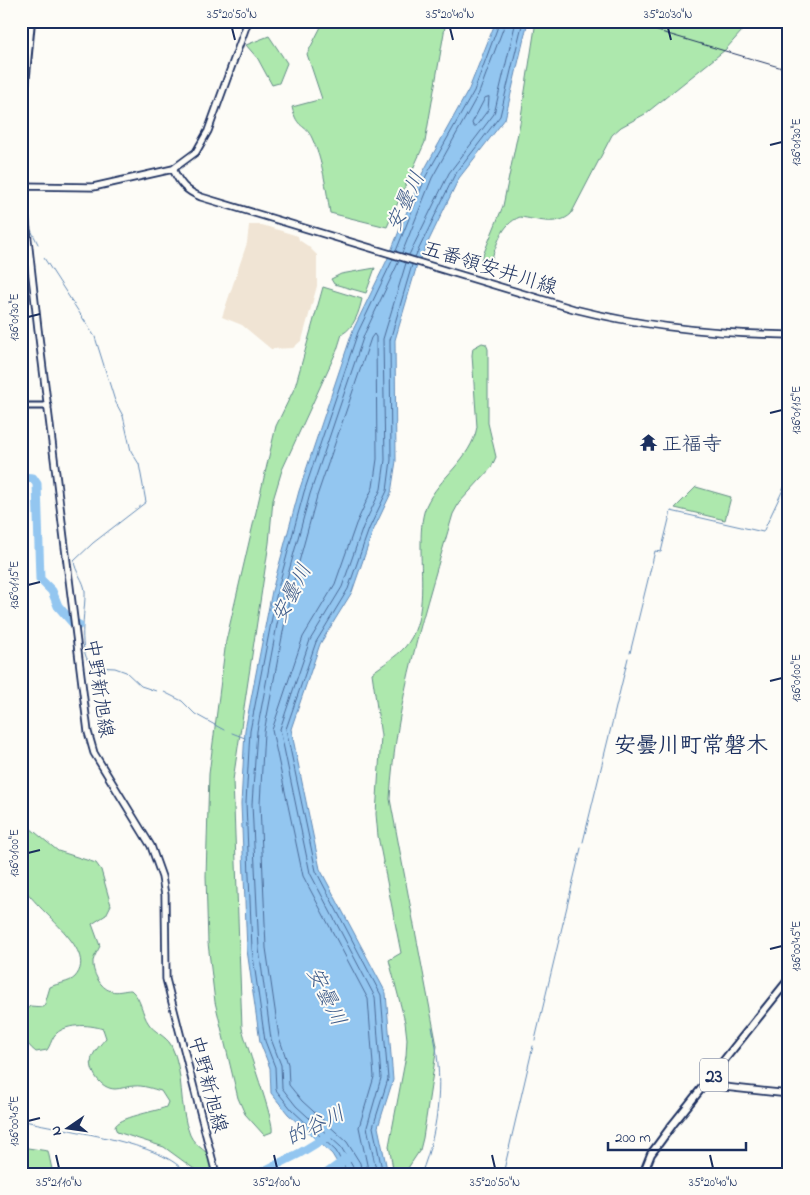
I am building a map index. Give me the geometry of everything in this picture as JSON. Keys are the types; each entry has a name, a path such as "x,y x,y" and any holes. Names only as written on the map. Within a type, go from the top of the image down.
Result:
{"main road":[{"path":"21,128 31,21"},
{"path":"22,184 93,186 173,169 188,160 201,146 248,21"},
{"name":"五番領安井川線","path":"173,169 180,183 188,192 201,197 566,306 630,323 683,331 789,335"},
{"name":"中野新旭線","path":"22,184 88,732 94,753 151,846 162,877 165,895 166,979 216,1174"},
{"name":"23","path":"643,1174 651,1154 789,979"},
{"path":"706,1084 789,1094"}],"street":[{"path":"21,406 48,406"}],"shaded area":[{"path":"249,225 262,225 298,236 299,240 317,255 317,286 302,340 293,348 271,349 242,325 222,317 247,243"}],"green space":[{"path":"324,21 446,21 425,142 387,227 330,213 324,175 316,147 307,130 299,123 294,114 292,107 322,99 307,54"},
{"path":"536,21 748,21 742,31 725,50 645,114 621,127 612,135 571,214 560,220 553,221 520,217 514,220 504,230 490,263 481,260 503,206 520,123"},
{"path":"269,36 287,63 279,83 272,85 258,59 246,45"},
{"path":"375,268 366,293 334,284 331,279 341,274"},
{"path":"323,287 362,299 353,324 342,334 337,350 282,470 273,500 269,543 233,780 242,1028 272,1125 272,1132 264,1135 245,1114 238,1098 215,1002 208,943 206,876 209,774 226,641 276,426 295,387"},
{"path":"482,343 486,344 488,349 488,423 496,457 491,468 459,503 453,514 413,655 398,727 393,763 390,799 437,1046 420,1150 404,1174 394,1174 389,1146 406,1056 407,1039 405,1022 389,960 401,953 378,836 376,814 381,736 372,673 405,647 417,625 422,587 421,537 423,516 432,496 462,459 474,439 477,427 472,355 473,348"},
{"path":"696,487 731,497 725,520 675,508"},
{"path":"21,824 30,828 58,851 96,863 101,870 111,905 106,915 92,924 100,946 93,961 95,975 103,987 111,991 131,990 135,994 149,1024 171,1045 178,1067 186,1124 192,1139 216,1163 214,1174 201,1174 164,1147 117,1132 115,1127 123,1120 166,1107 168,1102 161,1091 148,1087 132,1086 115,1089 101,1083 94,1073 91,1062 95,1052 106,1038 103,1029 91,1026 77,1026 64,1029 54,1036 47,1050 36,1052 26,1041 21,1016 30,1006 44,1007 50,987 73,979 81,966 79,954 72,941 37,904 21,881"},
{"path":"21,1147 48,1151 53,1174 21,1174"}],"water":[{"name":"安曇川","path":"496,21 528,21 505,119 459,178 417,265 395,340 396,461 391,493 373,531 352,592 320,644 291,729 320,869 386,993 393,1080 378,1127 388,1174 344,1174 332,1154 288,1114 271,1093 270,1068 260,1042 247,950 241,804 245,730 272,591 299,491 353,330 389,256 422,174 469,89"}],"waterway":[{"path":"29,226 38,244"},
{"path":"44,258 95,337 115,401 123,416 131,451 139,464 146,502 93,543 74,561 85,591 83,632 85,653 88,661 94,667 115,668 126,672 141,686 156,691"},
{"path":"21,477 33,478 37,484 40,579 52,591 58,606 72,622 79,625"},
{"path":"630,653 655,551 661,552 671,511 763,532 789,477"},
{"path":"583,842 628,658"},
{"path":"164,692 182,701 195,714 224,730"},
{"path":"232,733 245,738"},
{"path":"535,1040 581,848"},
{"path":"421,1174 432,1138 438,1101 438,1064 432,1027"},
{"path":"503,1174 533,1046"},
{"path":"21,1120 135,1145 157,1153 175,1163 186,1174"},
{"name":"的谷川","path":"258,1174 300,1153 328,1136"},
{"path":"326,1174 348,1158"}],"railway":[{"path":"624,21 789,70"}],"place":[{"name":"正福寺","path":"648,443"}],"district":[{"name":"安曇川町常磐木","path":"691,744"}]}
